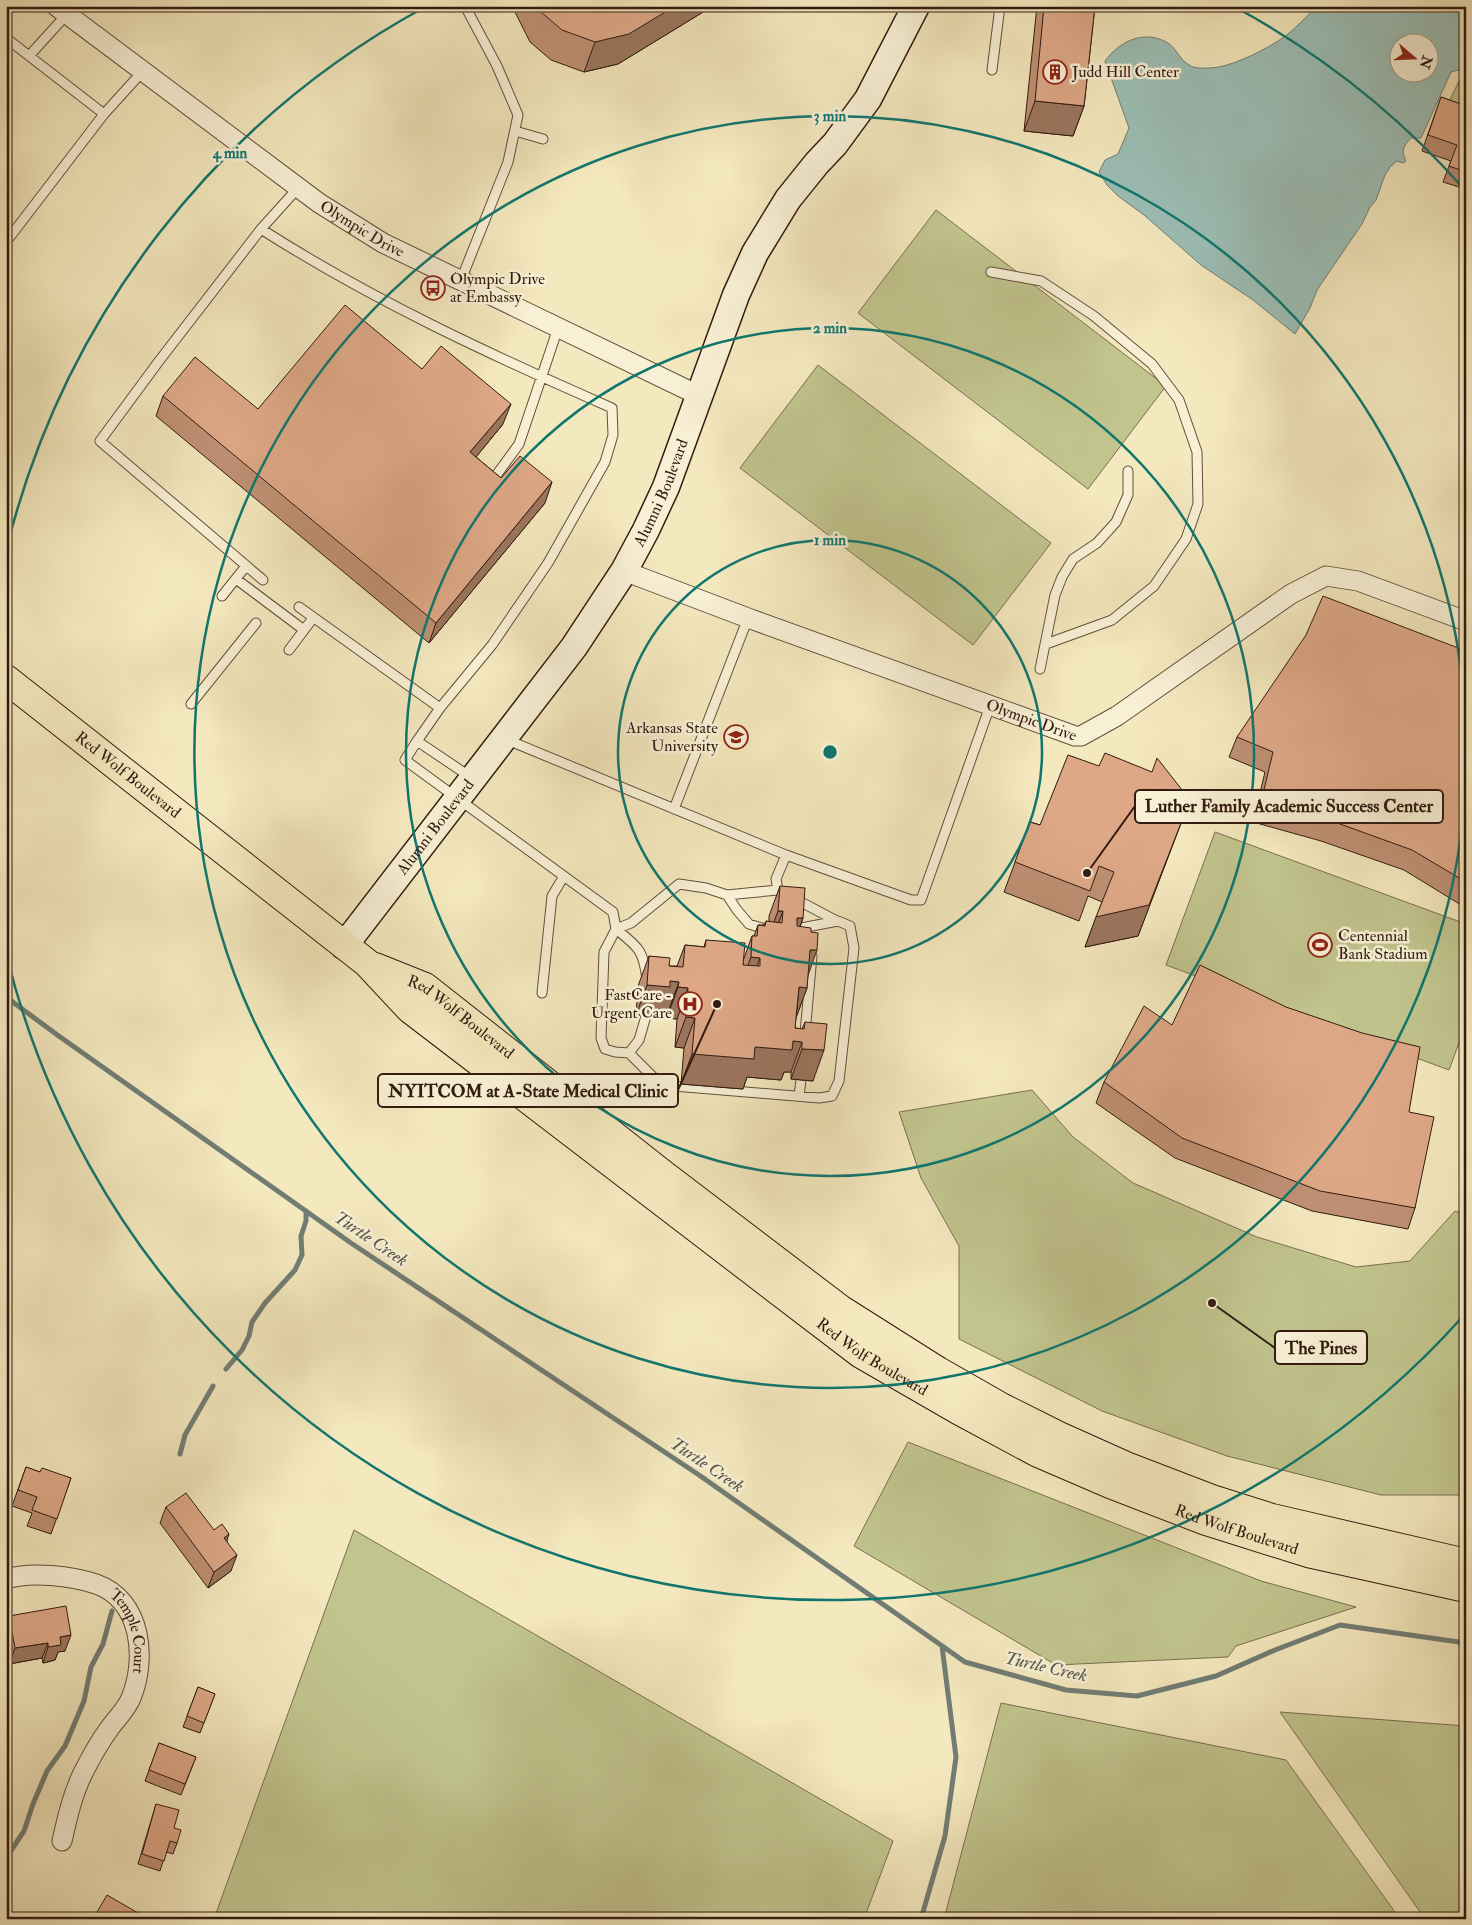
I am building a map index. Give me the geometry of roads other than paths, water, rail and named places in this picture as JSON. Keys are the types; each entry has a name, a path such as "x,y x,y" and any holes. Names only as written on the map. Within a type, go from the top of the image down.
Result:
{"highway":[{"name":"Red Wolf Boulevard","path":"6,679 367,963 410,1009 861,1354 958,1410 1038,1452 1110,1484 1206,1521 1308,1552 1466,1588"},
{"name":"Red Wolf Boulevard","path":"367,963 425,987 664,1175 840,1309 938,1372 1001,1407 1058,1436 1126,1466 1212,1499 1272,1518 1466,1563"}],"street":[{"name":"Alumni Boulevard","path":"344,946 574,647 624,571 666,487 736,295 755,253 788,199 817,162 835,144 868,99 916,6"},
{"name":"Olympic Drive","path":"62,10 319,204 383,243 700,396"},
{"name":"Olympic Drive","path":"624,571 748,618 1075,736 1081,736 1117,716 1291,594 1326,576 1358,581 1466,621"},
{"name":"Temple Court","path":"10,1575 71,1578 104,1587 121,1599 135,1621 139,1653 135,1685 126,1707 95,1748 80,1778 72,1800 62,1841"}],"lane":[{"path":"461,280 508,162 518,115 497,66 465,6"},
{"path":"992,70 1000,6"},
{"path":"29,56 62,10"},
{"path":"6,38 104,114"},
{"path":"6,242 104,114 143,72"},
{"path":"515,131 544,139"},
{"path":"264,580 100,441 158,362 261,229 298,188"},
{"path":"261,229 305,257 424,322 612,408 613,435 605,462 548,563 492,645 440,708 406,760 464,788"},
{"path":"991,272 1042,281 1094,316 1152,364 1179,400 1197,452 1198,504 1186,539 1154,586 1112,620 1046,644"},
{"path":"495,477 519,444 558,328"},
{"path":"1040,669 1056,595 1062,577 1074,559 1097,543 1116,522 1128,495 1128,471"},
{"path":"222,596 246,566"},
{"path":"236,579 304,630"},
{"path":"299,607 440,708"},
{"path":"289,650 313,618"},
{"path":"674,809 748,618"},
{"path":"191,704 256,623"},
{"path":"503,738 786,855 911,900 921,900 990,706"},
{"path":"417,741 464,788 564,876 613,912 616,929 604,952 601,1038 605,1048 615,1052 629,1053 661,1085 820,1098 832,1096 839,1081 854,948 850,926 837,922 778,890 727,895 706,888 679,884 631,923 616,929"},
{"path":"778,890 776,879 786,855"},
{"path":"542,993 552,896 564,876"},
{"path":"727,895 749,924 768,930"},
{"path":"793,930 837,922"},
{"path":"814,936 815,926"},
{"path":"616,929 638,947 645,965 648,987"},
{"path":"804,1044 813,945"},
{"path":"629,1053 639,1040 646,1016"},
{"path":"799,1096 800,1080"}],"water":[{"path":"1318,6 1466,6 1466,68 1451,72 1421,138 1411,138 1404,149 1406,161 1403,163 1397,161 1390,167 1376,200 1317,290 1310,308 1295,334 1253,300 1201,265 1144,215 1118,196 1107,185 1099,172 1105,160 1118,154 1129,128 1105,61 1118,48 1133,39 1150,37 1168,43 1192,67 1219,67 1251,56 1275,43"}],"waterway":[{"name":"Turtle Creek","path":"6,997 351,1243 699,1475 965,1662 1066,1690 1137,1696 1216,1676 1275,1650 1340,1625 1466,1643"},
{"path":"226,1369 242,1350 249,1336 252,1322 265,1303 295,1270 302,1255 301,1236 306,1221 306,1211"},
{"path":"180,1454 185,1435 213,1386"},
{"path":"6,1871 10,1852 24,1831 47,1771 65,1746 84,1701 91,1667 103,1644 112,1611"},
{"path":"921,1919 945,1836 956,1757 942,1646"}],"place":[{"name":"Judd Hill Center","path":"1055,72"},
{"name":"Olympic Drive at Embassy","path":"433,288"},
{"name":"Arkansas State University","path":"736,737"},
{"name":"Luther Family Academic Success Center","path":"1087,873"},
{"name":"Centennial Bank Stadium","path":"1320,945"},
{"name":"FastCare - Urgent Care","path":"690,1004"},
{"name":"NYITCOM at A-State Medical Clinic","path":"717,1004"},
{"name":"The Pines","path":"1212,1303"}]}
